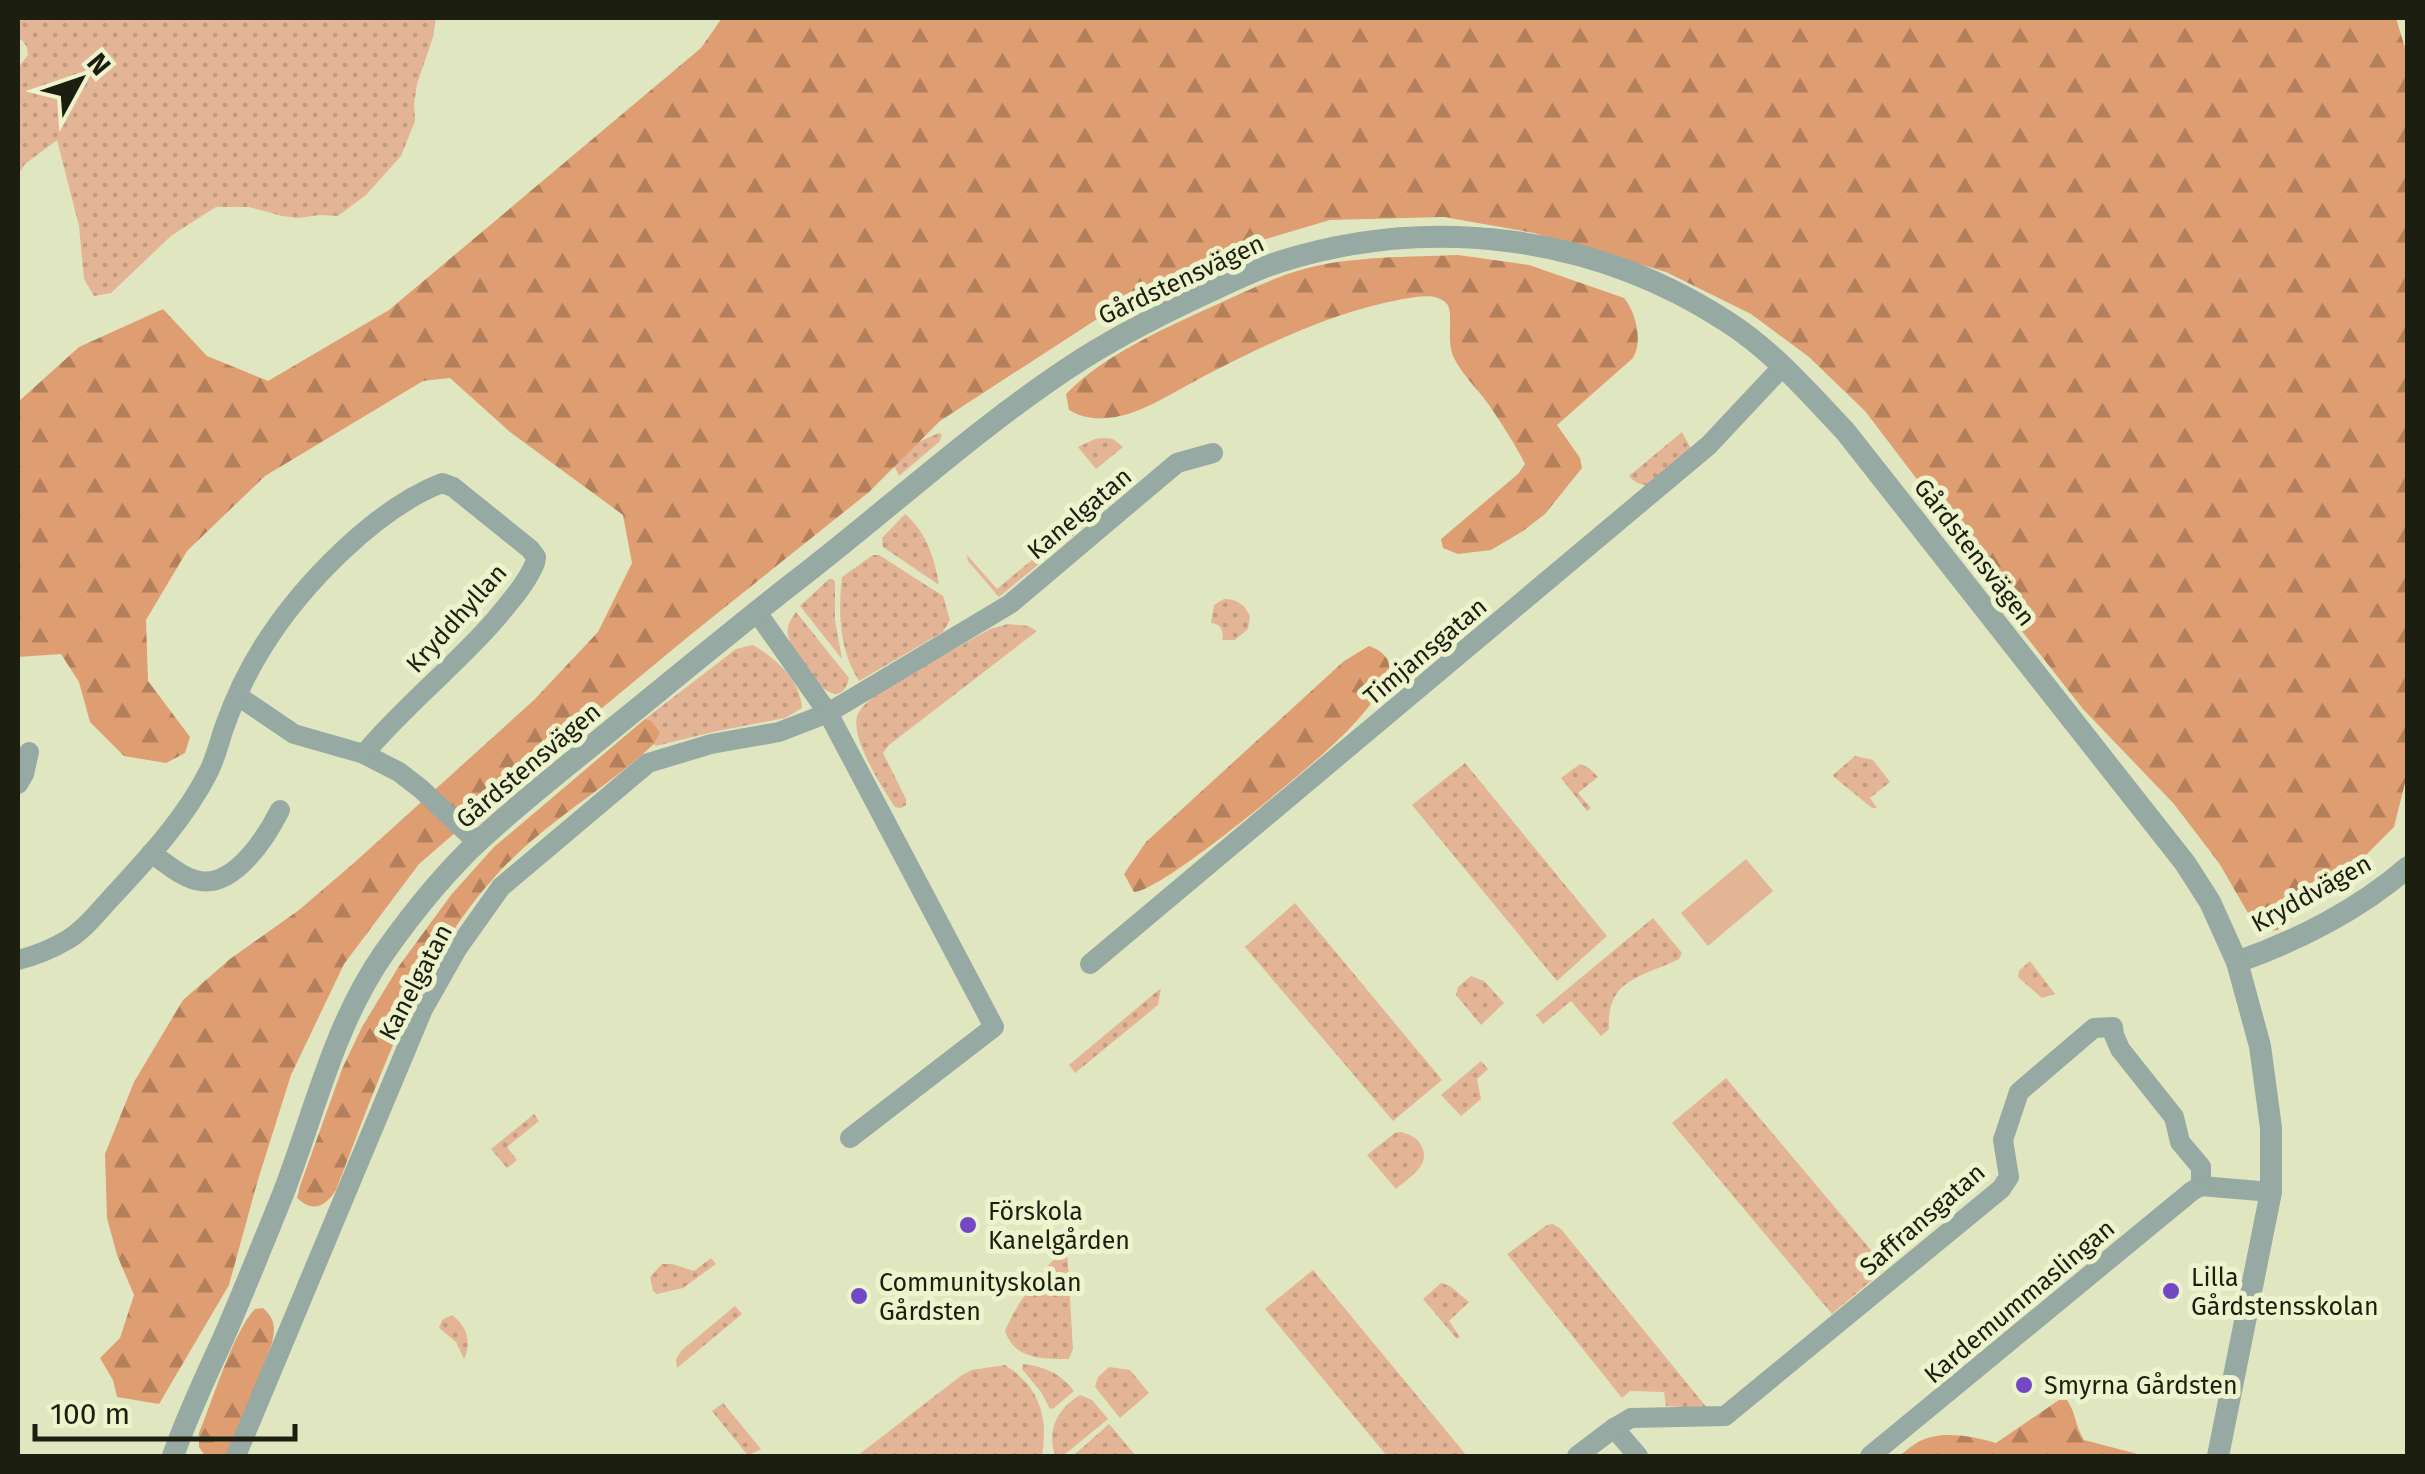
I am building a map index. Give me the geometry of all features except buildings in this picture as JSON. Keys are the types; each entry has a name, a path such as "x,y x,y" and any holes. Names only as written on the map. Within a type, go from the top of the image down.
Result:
{"street":[{"name":"Gårdstensvägen","path":"172,1456 274,1217 335,1043 350,1012 380,960 418,907 478,842 756,611 1076,363 1150,320 1278,262 1384,239 1438,235 1531,244 1598,261 1676,292 1729,323 1784,366 1845,432 2185,864 2210,902 2238,962 2260,1046 2271,1128 2271,1192 2218,1456"},
{"name":"Timjansgatan","path":"1090,964 1709,445 1784,366"},
{"name":"Kanelgatan","path":"236,1456 423,1009 457,949 500,887 648,762 712,744 779,732 828,713 1010,604 1177,463 1213,454"},
{"name":"Kryddhyllan","path":"18,960 69,939 152,853 192,801 263,646 334,558 362,532 442,483 453,487 530,549 535,562 507,606 477,640 364,754"},
{"path":"756,611 828,713 994,1028 850,1138"},
{"path":"238,696 294,734 364,754 399,772 478,842"},
{"path":"18,784 29,752"},
{"path":"152,853 182,874 209,882 240,865 268,833 280,810"},
{"name":"Kryddvägen","path":"2238,962 2350,908 2408,867"},
{"name":"Saffransgatan","path":"1577,1456 1631,1418 1726,1416 2001,1189 2009,1177 2003,1140 2019,1092 2094,1028 2113,1027 2120,1049 2174,1117 2180,1142 2201,1167 2201,1186"},
{"path":"2201,1186 2271,1192"},
{"name":"Kardemummaslingan","path":"1870,1456 2201,1186"},
{"path":"1614,1428 1638,1456"}],"shaded area":[{"path":"24,18 436,18 417,84 415,121 401,156 366,195 338,216 299,218 249,207 216,207 172,235 111,293 94,296 84,279 79,226 57,140 25,164 18,175 18,68 28,55 27,47 18,39 18,23"},
{"path":"1682,432 1690,452 1648,485 1629,476"},
{"path":"939,433 939,442 899,476 889,455"},
{"path":"1104,438 1123,447 1096,469 1078,447"},
{"path":"1114,492 1120,497 999,597 968,561 967,555 997,589"},
{"path":"905,514 928,546 939,585 883,547 882,538"},
{"path":"873,555 879,555 943,596 950,620 943,632 859,681 847,657 842,630 842,577"},
{"path":"829,579 835,582 835,620 842,659 800,606"},
{"path":"1224,599 1240,603 1250,616 1248,629 1235,640 1222,640 1221,628 1211,623 1214,605"},
{"path":"796,612 849,678 843,690 835,694 826,690 797,656 788,632"},
{"path":"1008,624 1037,631 883,753 906,799 906,805 895,807 862,748 856,723 858,714 880,691 990,629"},
{"path":"753,645 785,671 797,688 802,708 785,718 656,746 660,731 645,719 736,649"},
{"path":"1855,756 1873,760 1890,782 1870,798 1877,808 1833,775"},
{"path":"1465,763 1607,936 1557,981 1412,805"},
{"path":"1580,764 1598,777 1578,793 1591,808 1587,811 1561,778"},
{"path":"1746,859 1773,891 1708,946 1681,913"},
{"path":"1295,903 1442,1080 1393,1121 1245,947"},
{"path":"1653,918 1682,953 1679,959 1620,989 1610,1012 1609,1029 1601,1036 1571,1001 1543,1024 1536,1015"},
{"path":"2030,961 2055,994 2042,998 2018,977"},
{"path":"1471,976 1484,981 1504,1003 1481,1025 1456,995 1458,987"},
{"path":"1161,988 1158,1005 1075,1073 1069,1065"},
{"path":"1481,1061 1488,1069 1477,1079 1481,1099 1461,1116 1441,1095"},
{"path":"1726,1078 1886,1268 1832,1314 1672,1123"},
{"path":"534,1114 539,1121 507,1147 517,1160 507,1168 491,1149"},
{"path":"1401,1132 1418,1141 1424,1154 1417,1171 1396,1189 1367,1155"},
{"path":"1553,1224 1708,1409 1666,1406 1664,1392 1630,1391 1622,1398 1507,1254"},
{"path":"1063,1252 1068,1264 1073,1349 1069,1359 1031,1356 1016,1348 1005,1331 1030,1288"},
{"path":"711,1258 716,1264 683,1288 657,1294 653,1291 650,1277 662,1264 694,1271"},
{"path":"1313,1270 1467,1456 1387,1456 1265,1309"},
{"path":"1441,1283 1469,1302 1449,1321 1460,1337 1457,1339 1423,1299"},
{"path":"735,1306 742,1314 677,1368 676,1359 681,1351"},
{"path":"452,1315 467,1335 464,1359 456,1342 439,1328 442,1320"},
{"path":"1023,1364 1052,1372 1074,1391 1050,1409 1022,1369"},
{"path":"1005,1365 1026,1383 1039,1404 1044,1428 1042,1456 857,1456 962,1375"},
{"path":"1109,1367 1130,1370 1149,1393 1120,1418 1095,1387 1098,1377"},
{"path":"1080,1395 1092,1400 1108,1419 1064,1455 1055,1456 1052,1438 1056,1421"},
{"path":"723,1403 761,1449 746,1453 712,1411"},
{"path":"1109,1424 1136,1456 1073,1456"}],"green space":[{"path":"722,18 2396,18 2408,58 2407,775 2394,827 2358,863 2278,930 2259,932 2219,863 2174,804 2083,709 1977,574 1916,478 1865,411 1809,357 1751,314 1666,272 1534,233 1444,217 1330,220 1232,249 1094,321 940,421 869,492 689,636 419,864 344,964 291,1075 229,1285 159,1404 117,1397 113,1380 100,1358 120,1338 134,1295 107,1218 105,1154 134,1082 183,1000 230,959 299,910 534,700 598,632 632,563 623,515 510,432 450,378 423,381 265,476 187,551 146,620 148,681 190,737 185,753 166,763 124,756 90,722 79,682 61,654 18,657 18,402 79,347 163,309 207,356 268,381 389,310 701,48"},
{"path":"1458,255 1529,265 1624,298 1635,319 1638,336 1633,358 1557,425 1580,458 1582,468 1545,514 1491,550 1458,554 1443,548 1441,539 1525,464 1494,412 1453,356 1449,308 1438,298 1426,296 1378,304 1304,329 1128,414 1098,418 1069,410 1066,394 1099,366 1178,322 1271,280 1341,262"},
{"path":"1369,646 1385,656 1389,668 1380,691 1351,727 1236,826 1174,871 1134,892 1124,874 1146,842 1344,661"},
{"path":"645,719 660,732 654,744 516,855 483,890 455,929 408,1012 336,1190 318,1206 303,1203 297,1198 300,1186 342,1069 399,966 451,895 494,847"},
{"path":"263,1308 274,1324 272,1343 234,1443 227,1456 205,1456 199,1447 199,1433 224,1367 247,1319 255,1309"},
{"path":"2059,1400 2067,1400 2084,1440 2145,1456 1899,1456 1920,1441 1938,1436 1968,1436 1996,1443"}],"place":[{"name":"Förskola Kanelgården","path":"968,1225"},
{"name":"Lilla Gårdstensskolan","path":"2171,1291"},
{"name":"Communityskolan Gårdsten","path":"859,1296"},
{"name":"Smyrna Gårdsten","path":"2024,1385"}]}
